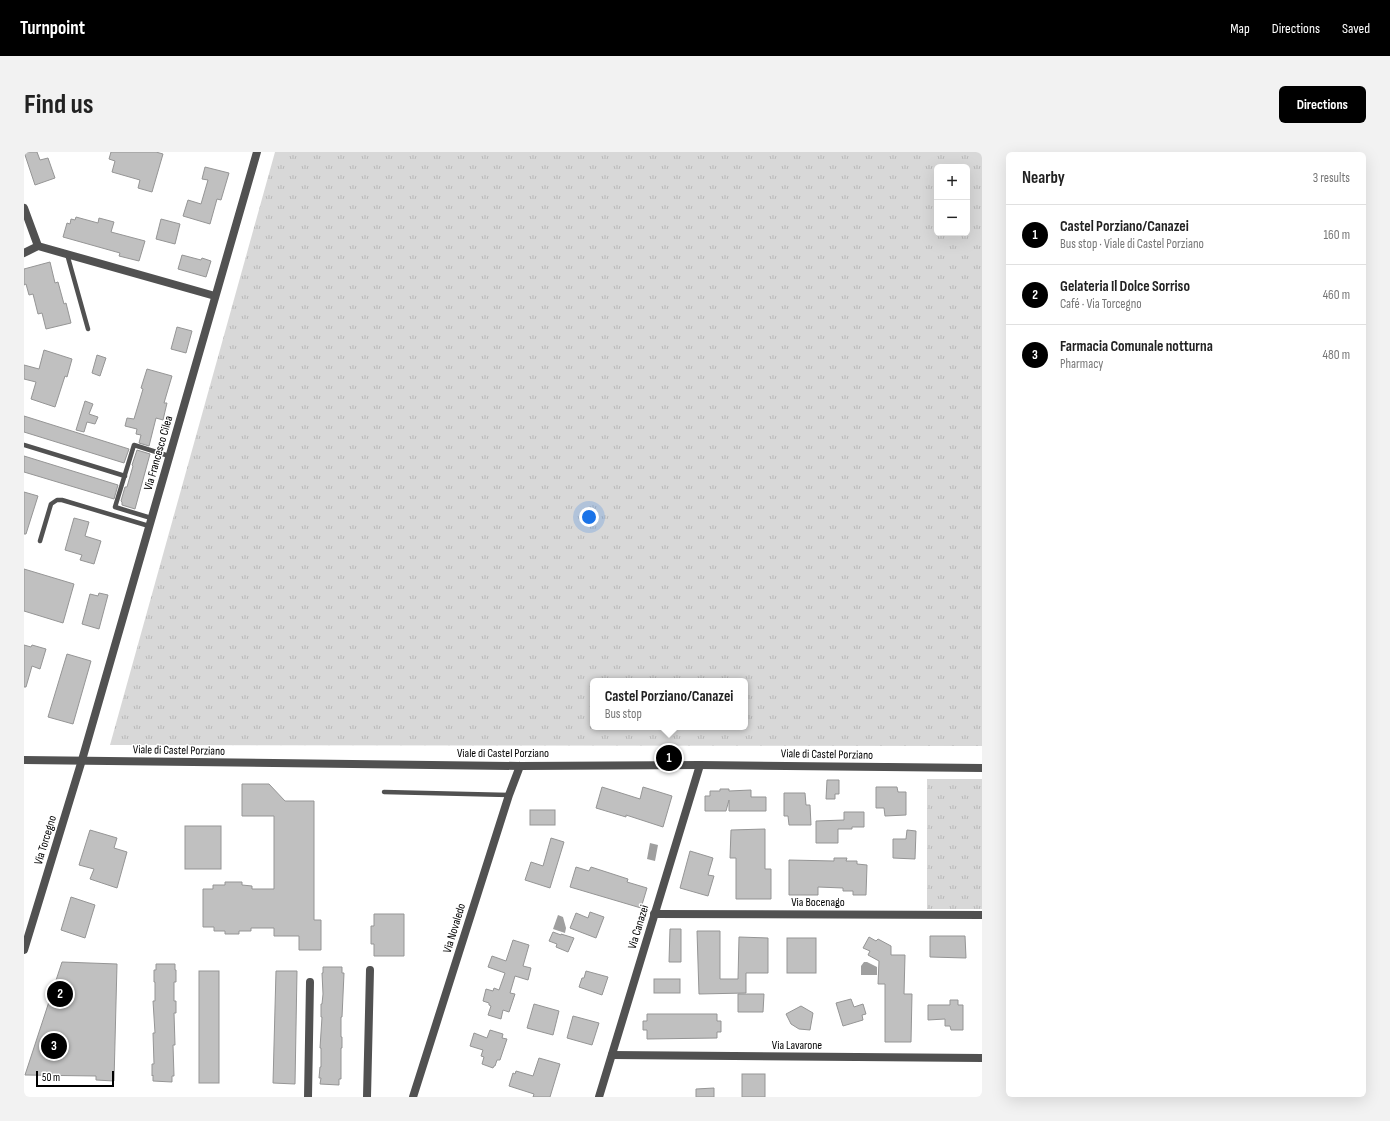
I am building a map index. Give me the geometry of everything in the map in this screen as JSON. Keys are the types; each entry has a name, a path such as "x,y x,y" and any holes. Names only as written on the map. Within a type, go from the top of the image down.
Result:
{"street":[{"name":"Via Francesco Cilea","path":"82,760 257,152"},
{"path":"24,208 38,246"},
{"path":"24,253 38,246 215,296"},
{"name":"Viale di Castel Porziano","path":"24,760 520,766 700,765 982,768"},
{"name":"Via Torcegno","path":"24,950 82,760"},
{"name":"Via Canazei","path":"599,1097 700,765"},
{"name":"Via Novaledo","path":"413,1097 508,795 520,766"},
{"name":"Via Bocenago","path":"654,914 982,915"},
{"path":"367,1097 370,970"},
{"path":"308,1097 310,982"},
{"name":"Via Lavarone","path":"612,1055 982,1058"}],"lane":[{"path":"68,254 88,329"},
{"path":"24,445 125,476"},
{"path":"150,522 115,508 134,445 170,456"},
{"path":"40,541 51,504 57,500 150,522"},
{"path":"384,792 508,795"}],"green space":[{"path":"275,152 982,152 982,746 110,745"},
{"path":"927,779 982,779 982,909 927,909"}],"shaded area":[{"path":"650,843 658,845 655,861 647,859"},
{"path":"558,915 563,917 566,928 565,933 553,929"},
{"path":"864,962 877,967 877,975 861,975 861,966"}],"building":[{"path":"24,152 37,152 40,160 48,158 55,178 35,185"},
{"path":"111,152 156,152 163,154 152,192 138,188 140,180 112,172 115,161 109,159"},
{"path":"205,167 229,173 221,200 217,199 210,224 183,216 188,200 201,204 208,180 202,179"},
{"path":"76,217 98,223 99,218 114,222 111,232 145,241 139,261 119,256 120,253 63,237 67,223 70,224 71,219 75,220"},
{"path":"161,219 180,224 175,244 156,239"},
{"path":"182,255 211,261 206,277 178,269"},
{"path":"50,262 55,283 58,282 64,304 66,303 71,323 46,329 42,313 38,314 33,294 29,295 26,284 24,285 24,269"},
{"path":"177,327 192,331 186,353 171,349"},
{"path":"44,350 72,359 67,377 65,376 55,407 31,399 36,382 24,379 24,365 39,369"},
{"path":"97,355 106,358 100,376 92,373"},
{"path":"147,369 172,376 164,403 167,403 163,420 156,418 149,446 139,443 141,435 136,434 137,429 125,426 127,418 134,419"},
{"path":"85,401 93,404 89,414 98,417 95,424 87,422 84,432 76,430"},
{"path":"24,416 129,449 124,463 24,432"},
{"path":"137,450 150,454 135,509 122,505 121,501 125,487 127,487"},
{"path":"24,456 118,485 114,499 24,472"},
{"path":"24,492 38,496 26,534 24,534"},
{"path":"74,518 89,522 85,536 101,541 94,564 80,560 82,555 65,550"},
{"path":"24,569 74,584 63,623 24,611"},
{"path":"99,593 108,595 99,629 82,624 90,594 98,596"},
{"path":"24,645 31,647 32,645 46,649 40,669 32,666 26,687 24,687"},
{"path":"67,654 91,661 73,724 48,717"},
{"path":"827,780 839,780 839,794 835,794 835,799 826,799"},
{"path":"242,784 269,784 285,801 314,801 314,920 321,920 321,950 299,950 299,936 274,936 274,928 251,928 251,931 239,931 239,934 225,934 225,931 214,931 214,927 203,927 203,889 213,889 213,885 225,885 225,882 242,882 242,885 252,886 252,889 274,889 274,816 242,816"},
{"path":"602,787 640,799 643,787 672,796 663,827 626,815 626,817 596,808"},
{"path":"876,787 897,787 898,792 906,792 906,815 885,816 884,808 876,808"},
{"path":"720,789 729,789 729,791 751,790 751,797 766,797 766,811 729,811 729,800 726,811 705,811 705,796 710,796 710,791 720,791"},
{"path":"784,793 805,793 806,805 810,805 811,825 789,825 788,816 784,816"},
{"path":"530,810 555,810 555,825 530,825"},
{"path":"844,812 864,812 864,827 838,829 838,843 816,843 816,821 844,820"},
{"path":"185,826 221,826 221,869 185,869"},
{"path":"765,829 765,869 771,869 771,899 736,899 736,858 730,858 731,830"},
{"path":"90,830 117,838 114,848 127,852 117,888 90,879 94,869 79,865"},
{"path":"907,830 916,831 915,859 893,858 893,839 906,839"},
{"path":"551,838 564,842 550,888 525,880 531,862 543,866"},
{"path":"690,851 713,858 708,875 714,876 708,896 680,888"},
{"path":"834,858 847,858 846,861 857,861 857,864 867,865 866,895 853,895 853,891 843,891 843,888 818,887 818,895 789,895 789,860 834,861"},
{"path":"576,867 589,871 591,867 628,879 627,882 647,888 641,908 570,887"},
{"path":"71,897 95,905 85,938 61,930"},
{"path":"590,912 604,917 596,938 570,928 576,913 588,918"},
{"path":"374,914 404,914 404,956 374,956 374,944 371,944 371,926 374,926"},
{"path":"670,929 681,929 681,962 669,962"},
{"path":"697,931 720,931 720,979 738,979 739,937 768,938 768,973 746,973 746,993 699,994"},
{"path":"553,932 574,938 568,952 556,947 557,944 549,941"},
{"path":"930,936 965,936 966,958 930,957"},
{"path":"869,937 876,941 878,939 891,946 891,955 905,955 904,994 912,994 911,1042 885,1042 885,984 878,984 879,961 868,955 870,951 863,948"},
{"path":"787,938 816,938 816,973 787,973"},
{"path":"513,940 529,945 523,966 531,968 528,980 515,976 510,993 515,994 509,1012 503,1010 501,1019 488,1015 491,1006 489,1003 483,1001 486,989 493,991 494,988 499,990 505,973 488,967 492,956 506,961"},
{"path":"62,962 117,964 114,1081 96,1080 96,1076 25,1075"},
{"path":"156,964 175,964 176,970 176,982 174,982 174,1001 176,1001 176,1013 174,1013 174,1076 172,1076 172,1082 153,1081 153,1075 152,1076 152,1064 154,1064 153,1033 155,1033 153,1001 155,1001 154,970 156,970"},
{"path":"323,967 342,967 342,973 344,973 341,1017 341,1079 339,1079 339,1085 320,1084 321,1078 319,1078 321,1067 320,1048"},
{"path":"199,971 219,971 219,1083 199,1083"},
{"path":"276,971 297,971 295,1084 273,1083"},
{"path":"586,971 608,977 602,995 579,987"},
{"path":"654,979 680,979 680,993 654,993"},
{"path":"738,994 764,994 763,1012 738,1012"},
{"path":"851,999 854,1007 863,1004 866,1014 862,1015 863,1020 843,1026 836,1003"},
{"path":"950,1000 958,1000 958,1005 963,1005 963,1030 951,1030 950,1026 945,1026 945,1019 928,1020 928,1005 950,1005"},
{"path":"534,1004 559,1011 553,1035 527,1028"},
{"path":"801,1006 813,1013 810,1030 799,1029 791,1024 786,1014"},
{"path":"647,1014 717,1014 717,1021 721,1021 721,1032 717,1032 717,1038 647,1039 647,1030 643,1030 643,1021 647,1021"},
{"path":"573,1016 599,1023 592,1045 567,1038"},
{"path":"490,1030 503,1034 502,1038 507,1039 500,1060 497,1060 493,1068 482,1064 484,1057 481,1056 483,1050 470,1046 474,1033 487,1038"},
{"path":"539,1058 560,1064 550,1097 533,1097 534,1094 509,1086 513,1073 515,1074 516,1071 533,1076"},
{"path":"742,1074 765,1074 765,1097 742,1097"},
{"path":"714,1088 714,1097 696,1097 696,1089"}],"place":[{"name":"Castel Porziano/Canazei","path":"669,758"},
{"name":"Gelateria Il Dolce Sorriso","path":"60,994"},
{"name":"Farmacia Comunale notturna","path":"54,1046"}]}
